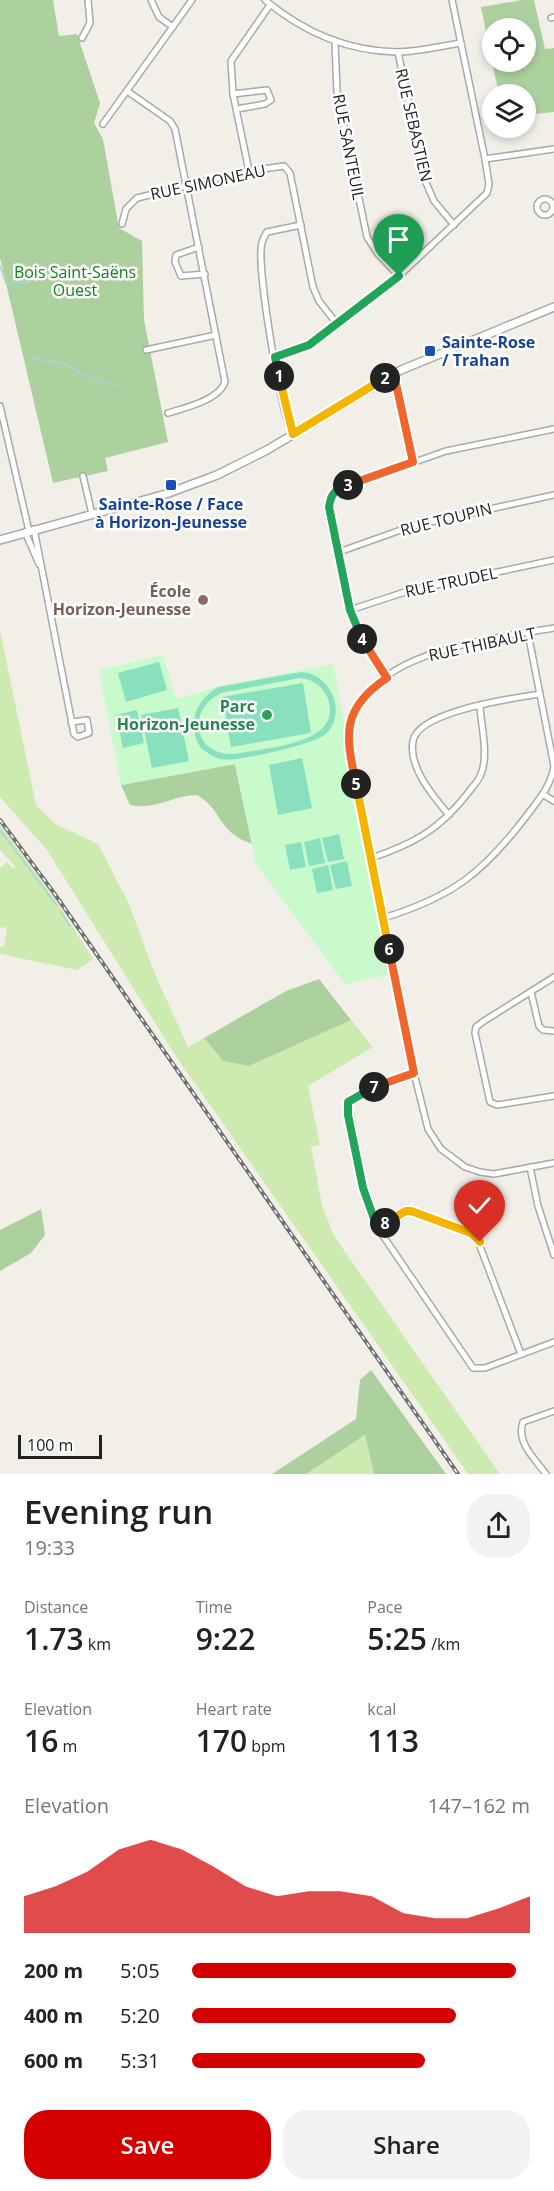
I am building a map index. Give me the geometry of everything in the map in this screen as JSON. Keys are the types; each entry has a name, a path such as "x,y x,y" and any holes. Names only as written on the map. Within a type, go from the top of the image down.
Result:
{"street":[{"path":"82,38 90,23 88,0"},
{"path":"151,0 159,17 172,27"},
{"path":"103,124 192,0"},
{"path":"265,0 310,31 335,42 398,52 461,43"},
{"path":"275,357 309,345 337,324 399,276 487,193 489,184 485,159 452,0"},
{"path":"249,171 233,94 231,61 270,5"},
{"name":"RUE SANTEUIL","path":"335,42 337,92 367,237 378,255 399,276"},
{"name":"RUE SEBASTIEN","path":"398,52 424,178 434,201 454,225"},
{"path":"233,94 267,90 271,96 271,100 265,104 237,109"},
{"path":"127,91 170,121 175,129 225,382 223,387 188,408 168,413"},
{"path":"485,159 554,148"},
{"name":"RUE SIMONEAU","path":"122,224 126,209 137,198 249,171 284,166 290,173 313,287 319,301 337,324"},
{"path":"550,213 554,220"},
{"path":"293,434 275,357 262,277 262,238 267,232 301,225"},
{"path":"199,247 176,255 175,262 181,276 205,274"},
{"path":"0,540 166,494 214,477 293,434 393,374 554,307"},
{"path":"146,350 216,335"},
{"path":"393,374 413,462"},
{"path":"0,406 39,565"},
{"path":"387,678 361,638 350,610 329,507 330,496 335,490 450,450 554,429"},
{"path":"83,476 92,513"},
{"name":"RUE TOUPIN","path":"339,552 412,526 554,495"},
{"path":"30,531 71,722"},
{"name":"RUE TRUDEL","path":"350,610 408,591 554,561"},
{"name":"RUE THIBAULT","path":"554,628 441,650 416,659 387,678 359,702 348,728 348,745 414,1073 428,1129 441,1149 465,1167 480,1172 494,1174 554,1163"},
{"path":"383,918 420,907 465,882 505,844 544,795 552,780 554,766 528,633"},
{"path":"449,815 421,779 412,742 417,732 434,720 480,706 540,694"},
{"path":"371,858 408,846 433,830 449,815 481,775 484,760 480,706"},
{"path":"544,795 554,801"},
{"path":"554,977 476,1027 475,1033 490,1102 497,1105 554,1096"},
{"path":"531,992 539,1026 543,1030 554,1031"},
{"path":"414,1073 379,1084 348,1102 348,1115 363,1188 377,1227 473,1368 485,1368 554,1342"},
{"path":"530,1167 538,1206 554,1255"},
{"path":"377,1227 406,1211 411,1211 476,1236 521,1354"},
{"path":"546,1474 522,1442 520,1432 523,1422 554,1411"}],"green space":[{"name":"Bois Saint-Saëns Ouest","path":"0,0 53,0 59,36 77,34 100,103 94,123 103,139 119,228 142,241 144,320 168,442 105,458 108,471 53,483 0,258"},
{"path":"534,0 545,49 554,48 554,112 536,114 536,84 497,84 494,72 536,72 536,18 483,18 481,7"},
{"path":"0,630 36,805 55,824 98,844 128,902 155,974 188,1047 204,1038 223,1061 249,1066 351,1020 373,1047 308,1086 320,1145 311,1147 322,1205 334,1236 500,1474 468,1474 175,1055 47,850 0,797"},
{"path":"163,655 176,699 225,685 333,664 394,974 345,984 256,864 235,764 121,785 99,670"},
{"path":"159,662 167,690 126,702 118,673"},
{"path":"301,672 311,674 320,679 333,695 335,715 326,734 307,743 241,758 220,759 200,747 194,730 199,706 218,687","holes":["300,678 320,687 328,699 330,714 324,726 313,735 298,742 234,754 220,752 203,740 199,730 202,710 221,693"]},
{"name":"Parc Horizon-Jeunesse","path":"303,683 311,733 231,747 222,697"},
{"path":"178,708 189,761 152,768 141,715"},
{"path":"137,710 144,743 123,748 116,715"},
{"path":"302,758 312,808 278,815 269,765"},
{"path":"235,764 252,844 233,834 211,807 197,795 148,806 130,805 121,785"},
{"path":"0,824 56,901 93,959 77,970 0,954 0,947 4,946 7,927 0,928 0,868 6,862 14,869 15,866 0,850"},
{"path":"339,834 344,859 328,862 322,838"},
{"path":"320,838 325,863 309,866 304,842"},
{"path":"301,842 306,867 290,870 285,845"},
{"path":"347,861 352,886 336,889 330,865"},
{"path":"328,865 333,890 317,893 312,869"},
{"path":"319,979 351,1020 249,1066 223,1061 204,1038 286,991"},
{"path":"41,1209 45,1235 31,1253 0,1271 0,1230"},
{"path":"371,1370 446,1474 374,1474 365,1435 306,1474 272,1474 356,1419 360,1380"},
{"path":"365,1435 374,1474 306,1474"}],"waterway":[{"path":"0,266 6,283 30,282"},
{"path":"38,279 70,272 94,278 136,276"},
{"path":"32,358 66,364 86,377 117,386"},
{"path":"0,830 57,906"},
{"path":"61,912 70,926"}],"railway":[{"path":"0,820 54,893 458,1474"}],"place":[{"name":"Sainte-Rose / Trahan","path":"430,351"},
{"name":"Sainte-Rose / Face à Horizon-Jeunesse","path":"171,485"},
{"name":"École Horizon-Jeunesse","path":"203,600"},
{"name":"Parc Horizon-Jeunesse","path":"267,715"}],"route":[{"path":"399,276 309,345 275,357 289,427 293,434 393,374 396,382 413,462 335,490 330,496 329,507 350,610 361,638 387,678 359,702 352,713 348,728 348,745 414,1073 379,1084 357,1096 348,1102 348,1115 363,1188 377,1227 406,1211 411,1211 471,1233 480,1242"}]}
